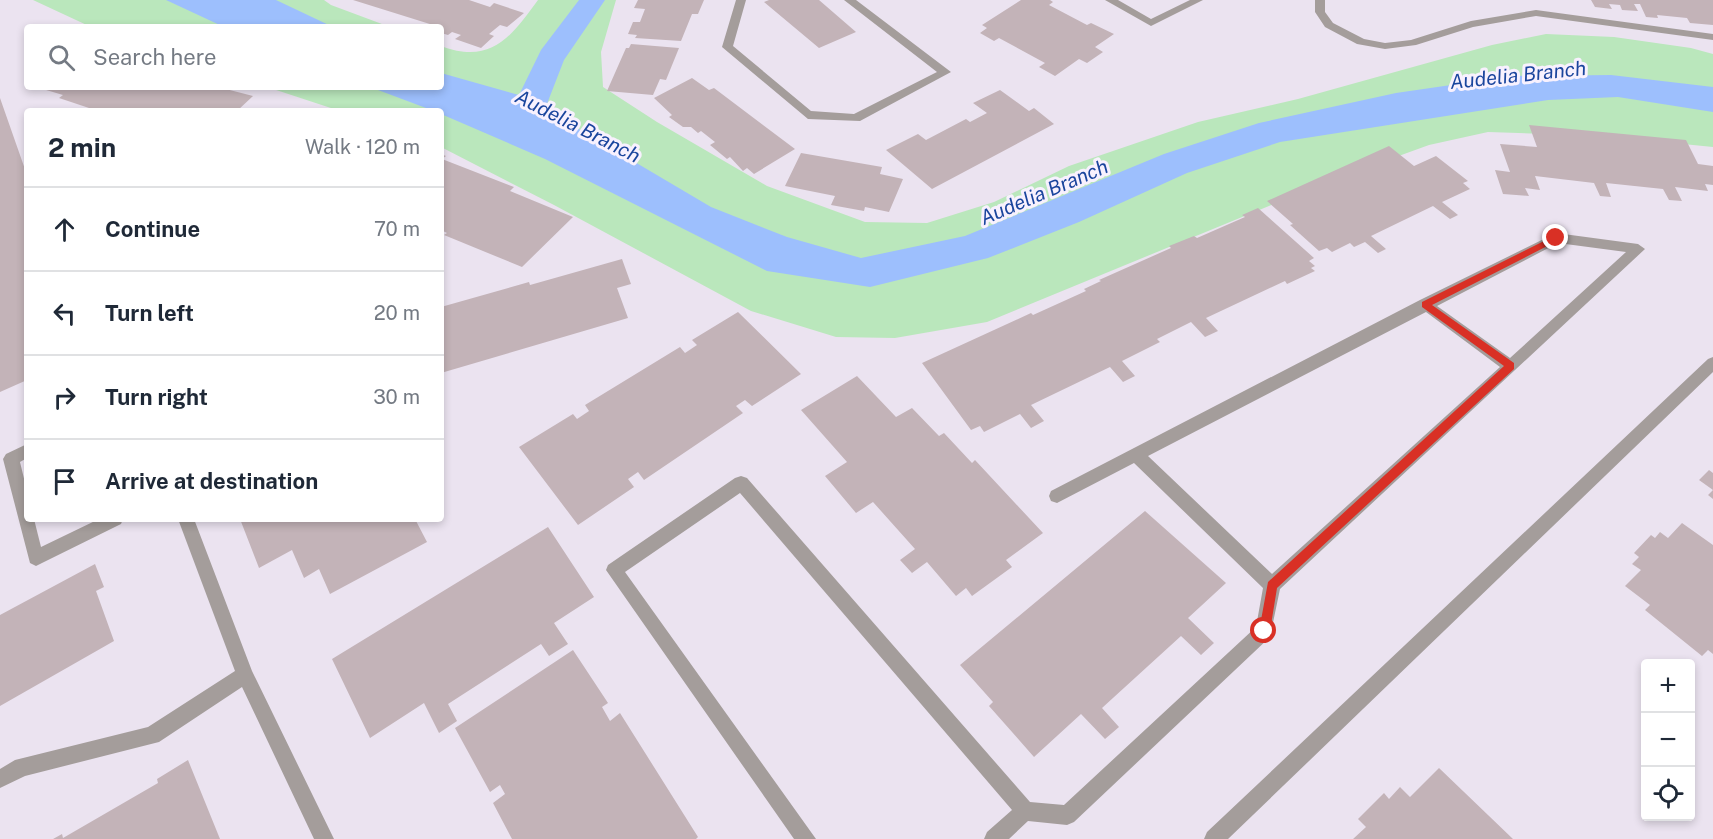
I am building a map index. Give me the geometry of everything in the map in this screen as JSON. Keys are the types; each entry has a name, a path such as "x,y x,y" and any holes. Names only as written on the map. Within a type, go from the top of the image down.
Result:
{"lane":[{"path":"741,0 727,47 808,115 856,118 945,72 849,0"},
{"path":"1110,0 1151,23 1198,0"},
{"path":"1320,0 1320,12 1329,25 1361,42 1385,46 1412,43 1471,24 1536,13 1713,37"},
{"path":"806,839 614,570 741,483 1025,811 1067,815 1264,631 1272,585 1638,249 1556,238 1057,496"},
{"path":"1425,304 1510,366"},
{"path":"1214,839 1713,363"},
{"path":"24,452 11,459 24,510"},
{"path":"1137,456 1272,585"},
{"path":"27,522 36,558 109,522"},
{"path":"187,522 245,675 324,839"},
{"path":"0,779 22,767 152,735 245,675"},
{"path":"0,792 22,767"},
{"path":"994,839 1025,811"}],"green space":[{"path":"33,0 324,0 331,5 382,24 85,24"},
{"path":"538,0 616,0 601,52 603,87 657,122 767,186 865,222 927,223 994,202 1069,166 1198,122 1298,99 1492,45 1546,34 1614,37 1691,48 1713,54 1713,147 1603,136 1488,132 1429,145 1327,182 987,322 895,338 836,337 751,311 444,149 444,108 331,108 276,90 444,90 444,47 458,51 487,50 509,36"}],"water":[{"path":"166,0 276,0 327,24 218,24"},
{"path":"579,0 605,0 564,60 545,109 711,207 787,237 861,258 965,236 1164,154 1259,123 1396,93 1513,76 1611,75 1713,87 1713,112 1618,97 1548,100 1280,142 1187,173 1079,222 988,258 870,287 767,271 545,159 444,115 444,108 426,108 378,90 444,90 444,74 519,95 541,50"}],"building":[{"path":"353,0 469,0 490,7 494,3 524,13 507,27 500,25 489,34 494,36 481,48 455,39 461,35 452,32 448,35 444,34 444,24 430,24"},
{"path":"638,0 704,0 698,14 692,14 681,41 635,38 637,35 628,34 633,22 640,22 645,9 634,8"},
{"path":"769,0 819,0 856,32 819,48 764,2"},
{"path":"1021,0 1050,0 1053,2 1049,5 1087,25 1091,23 1114,34 1095,47 1103,52 1087,63 1079,59 1055,76 1039,67 1045,63 999,38 994,41 980,33 987,28 982,25"},
{"path":"1591,0 1713,0 1713,25 1690,23 1687,18 1657,15 1658,18 1646,17 1640,4 1634,4 1638,11 1622,10 1620,5 1609,4 1612,9 1595,7"},
{"path":"631,44 679,48 666,80 660,79 653,95 607,91 626,48 629,48"},
{"path":"692,78 709,90 714,88 795,149 754,174 747,168 743,171 730,157 727,159 710,145 715,142 701,131 698,133 691,127 683,127 669,117 672,115 654,98"},
{"path":"46,90 230,90 253,96 240,108 89,108 59,98 63,95"},
{"path":"1000,90 1029,111 1034,108 1054,124 932,189 886,150 918,134 926,140 966,119 970,122 987,113 973,103"},
{"path":"0,98 24,166 24,381 0,392"},
{"path":"1529,125 1686,140 1698,164 1713,166 1713,185 1705,184 1708,191 1675,187 1682,201 1669,200 1663,189 1606,183 1611,197 1600,196 1594,183 1535,176 1540,190 1525,188 1529,196 1503,194 1495,170 1510,172 1500,144 1537,147"},
{"path":"1389,146 1414,166 1436,156 1468,181 1463,183 1470,189 1442,202 1458,215 1450,219 1433,206 1371,236 1386,249 1378,253 1365,242 1354,247 1350,243 1332,252 1327,248 1319,251 1267,201"},
{"path":"801,153 882,167 880,174 903,179 889,212 865,207 864,211 831,205 835,196 785,186"},
{"path":"444,160 514,187 510,191 573,217 522,267 444,235 447,233 444,232"},
{"path":"1258,208 1314,258 1309,261 1315,266 1311,268 1315,271 1287,284 1285,281 1206,318 1218,331 1205,337 1191,322 1157,339 1160,342 1122,361 1135,376 1123,382 1110,367 1031,405 1044,421 1031,428 1020,414 984,432 980,426 971,430 922,363 1031,313 1033,315 1086,291 1084,289 1101,281 1099,280 1171,248 1169,246 1194,236 1197,238 1245,217 1242,215"},
{"path":"622,259 631,284 617,288 628,318 444,372 444,306 529,282 530,285"},
{"path":"738,312 801,374 752,406 745,400 736,406 743,413 644,480 638,472 628,479 634,487 578,525 519,447 573,414 577,419 589,411 585,405 680,347 685,353 697,345 692,340"},
{"path":"857,376 896,417 912,408 939,436 944,433 972,463 975,460 1043,533 1006,560 1012,567 972,596 966,588 956,596 927,562 912,573 900,560 915,549 873,502 856,513 825,476 847,462 801,410"},
{"path":"1709,470 1713,473 1713,490 1699,480"},
{"path":"1145,511 1226,583 1188,618 1214,643 1201,655 1181,636 1102,708 1119,727 1105,739 1081,714 1034,757 989,706 993,702 960,665"},
{"path":"241,522 417,522 427,542 330,594 319,569 304,578 292,550 259,568"},
{"path":"1682,523 1713,545 1713,654 1708,650 1702,656 1645,610 1650,605 1625,586 1641,570 1632,564 1639,557 1634,553 1651,535 1655,538 1660,532 1668,538"},
{"path":"548,527 594,597 554,623 568,644 549,656 541,644 448,704 457,721 439,733 424,703 370,738 332,659"},
{"path":"95,564 104,587 96,591 114,641 0,706 0,615"},
{"path":"573,650 608,703 602,707 610,721 620,713 698,837 696,839 512,839 493,803 505,794 500,785 490,792 455,728"},
{"path":"188,760 220,839 53,839 62,834 63,838 158,783 157,779"},
{"path":"1439,768 1513,839 1353,839 1366,827 1358,819 1384,793 1389,799 1400,787 1410,797"}],"route":[{"path":"1264,631 1272,585 1510,366 1425,304 1556,238"}],"water label":[{"name":"Audelia Branch","path":"1518,75"},
{"name":"Audelia Branch","path":"578,126"},
{"name":"Audelia Branch","path":"1044,192"}]}
